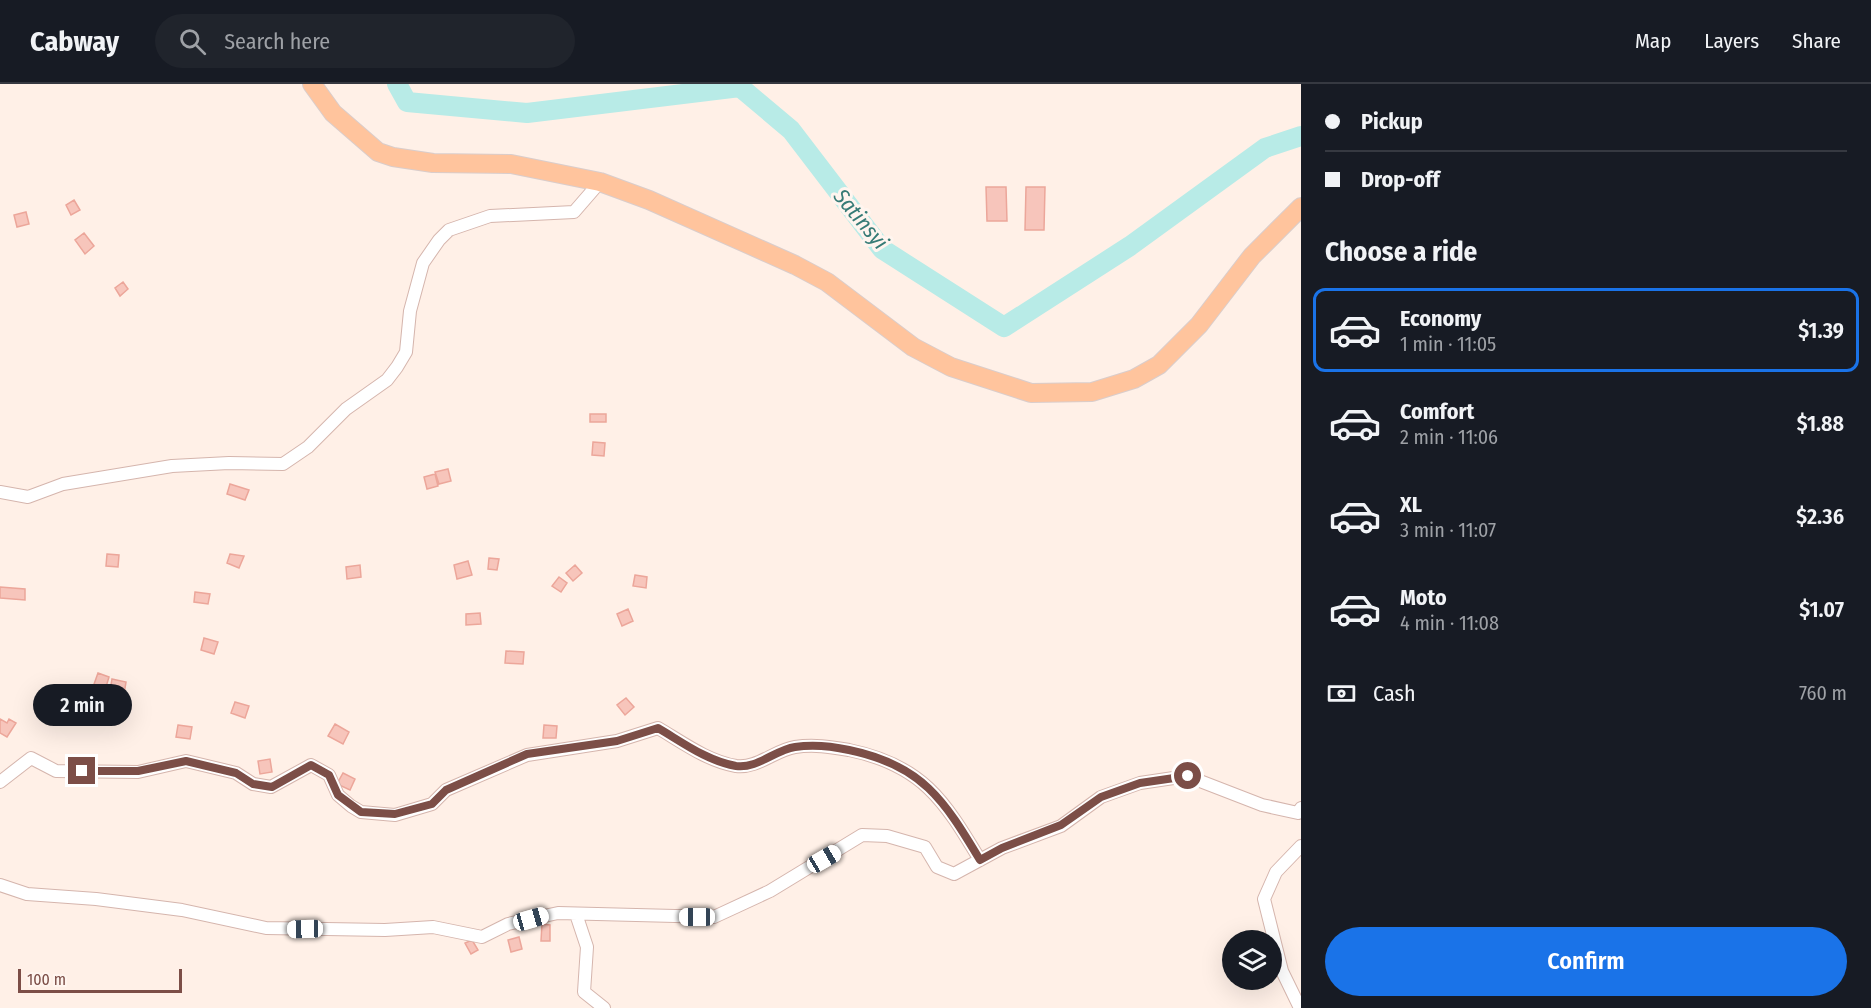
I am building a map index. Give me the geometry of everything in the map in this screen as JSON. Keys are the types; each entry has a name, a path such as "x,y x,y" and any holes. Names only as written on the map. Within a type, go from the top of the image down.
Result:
{"main road":[{"path":"312,84 339,118 378,152 393,158 433,163 511,164 600,182 649,200 795,265 827,282 913,347 951,367 1030,393 1062,395 1092,392 1134,379 1159,365 1199,325 1252,256 1301,207"}],"street":[{"path":"0,492 28,497 63,484 172,466 230,463 283,464 308,447 346,409 387,380 397,367 406,352 406,332 423,263 449,230 490,216 574,212 600,182"},
{"path":"0,782 31,758 56,771 138,771 186,761 236,773 253,784 272,787 311,765 329,775 338,795 361,812 395,814 432,804 446,790 527,754 617,741 658,728 708,757 737,766 756,764 782,748 812,744 889,760 922,782 950,811 980,860"},
{"path":"0,885 27,894 123,902 284,929 434,927 482,937 518,922 558,913 714,917 770,891 862,835 887,836 925,847 936,867 954,874 1002,848 1061,825 1101,797 1140,783 1188,776 1262,805 1298,813 1301,808"},
{"path":"1300,1008 1282,971 1264,899 1275,872 1301,846"},
{"path":"576,914 587,947 585,993 604,1008"}],"building":[{"path":"986,187 1006,187 1007,221 987,221"},
{"path":"1026,187 1045,187 1044,230 1025,230"},
{"path":"74,200 80,210 71,215 66,205"},
{"path":"26,212 29,224 17,227 14,215"},
{"path":"84,233 94,246 85,254 75,240"},
{"path":"123,282 128,289 120,296 115,288"},
{"path":"590,414 606,414 606,422 590,422"},
{"path":"593,442 605,443 604,456 592,455"},
{"path":"448,469 451,481 439,484 435,472"},
{"path":"435,474 438,486 427,489 424,477"},
{"path":"230,484 249,490 245,500 227,494"},
{"path":"107,554 119,555 118,567 106,566"},
{"path":"230,554 244,556 239,568 227,563"},
{"path":"489,558 499,559 497,570 488,569"},
{"path":"468,561 472,575 457,579 454,565"},
{"path":"360,565 361,577 347,579 346,567"},
{"path":"575,565 582,573 573,581 566,573"},
{"path":"635,575 647,577 646,588 633,586"},
{"path":"559,577 567,583 561,592 552,586"},
{"path":"0,587 25,589 25,600 0,598"},
{"path":"195,592 210,594 208,604 194,602"},
{"path":"628,609 633,621 622,626 617,614"},
{"path":"480,613 481,624 466,625 466,614"},
{"path":"204,638 218,642 214,654 201,650"},
{"path":"506,651 524,652 523,664 505,663"},
{"path":"98,673 109,677 105,690 93,687"},
{"path":"112,679 126,682 124,694 110,691"},
{"path":"626,698 634,707 625,715 617,705"},
{"path":"235,702 249,706 245,718 231,713"},
{"path":"0,719 7,723 9,719 16,723 7,737 0,733"},
{"path":"335,724 349,732 343,744 328,736"},
{"path":"178,725 192,727 190,739 176,737"},
{"path":"544,725 557,726 556,738 543,738"},
{"path":"270,759 272,772 260,774 258,761"},
{"path":"343,773 355,779 350,790 337,784"},
{"path":"542,924 550,925 550,941 541,941"},
{"path":"519,937 522,949 511,952 508,940"},
{"path":"472,940 478,950 471,954 465,943"}],"waterway":[{"name":"Satinsyi","path":"397,84 407,102 527,113 740,87 791,130 882,249 1004,327 1130,246 1265,148 1301,136"}],"route":[{"path":"82,771 138,771 186,761 236,773 253,784 272,787 311,765 329,775 338,795 361,812 395,814 432,804 446,790 527,754 617,741 658,728 708,757 737,766 756,764 782,748 812,744 889,760 922,782 950,811 980,860 1002,848 1061,825 1101,797 1140,783 1188,776"}]}
